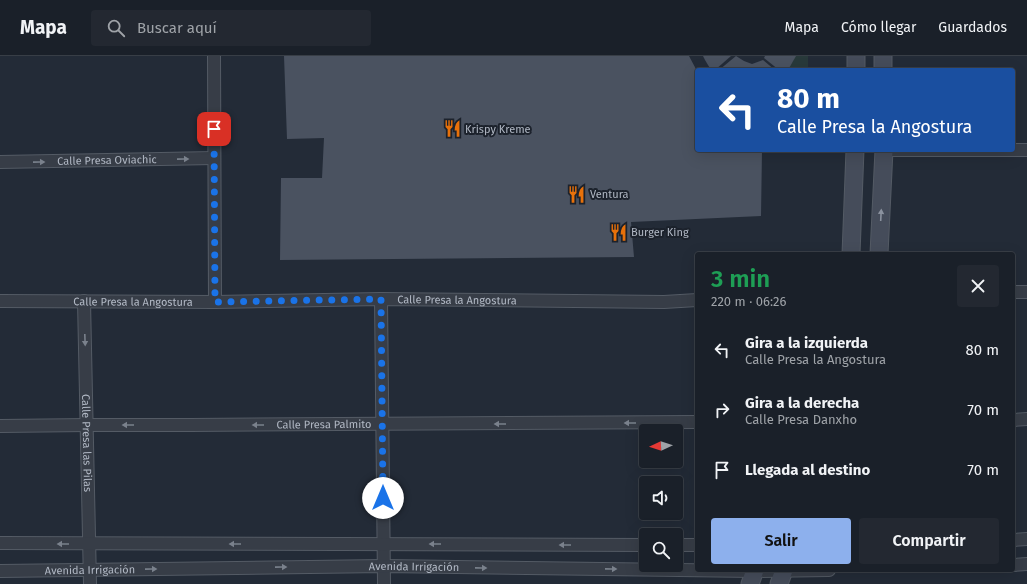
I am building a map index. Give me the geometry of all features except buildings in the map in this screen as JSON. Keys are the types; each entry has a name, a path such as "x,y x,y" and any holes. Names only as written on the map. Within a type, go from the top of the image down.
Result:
{"main road":[{"path":"856,56 856,68"},
{"path":"883,56 883,68"},
{"path":"851,252 855,152"},
{"path":"880,252 884,152"}],"street":[{"path":"214,56 215,302"},
{"path":"1015,150 1027,150"},
{"name":"Calle Presa Oviachic","path":"0,162 214,158"},
{"path":"1015,292 1027,292"},
{"path":"381,299 384,584"},
{"name":"Calle Presa la Angostura","path":"0,302 215,302 381,299 656,302 695,300"},
{"name":"Calle Presa las Pilas","path":"84,301 88,425 90,584"},
{"path":"1015,420 1027,419"},
{"name":"Calle Presa Palmito","path":"0,426 695,422"},
{"path":"1015,540 1027,539"},
{"name":"Avenida Irrigación","path":"0,544 639,545"},
{"path":"683,545 695,545"},
{"path":"1015,565 1027,564"},
{"name":"Avenida Irrigación","path":"0,571 384,566 753,575 782,575 810,572"}],"shaded area":[{"path":"788,56 808,56 808,68 788,68"}],"place":[{"name":"Krispy Kreme","path":"452,129"},
{"name":"Ventura","path":"577,194"},
{"name":"Burger King","path":"618,232"}],"route":[{"path":"214,129 215,302 381,299 383,498"}]}
